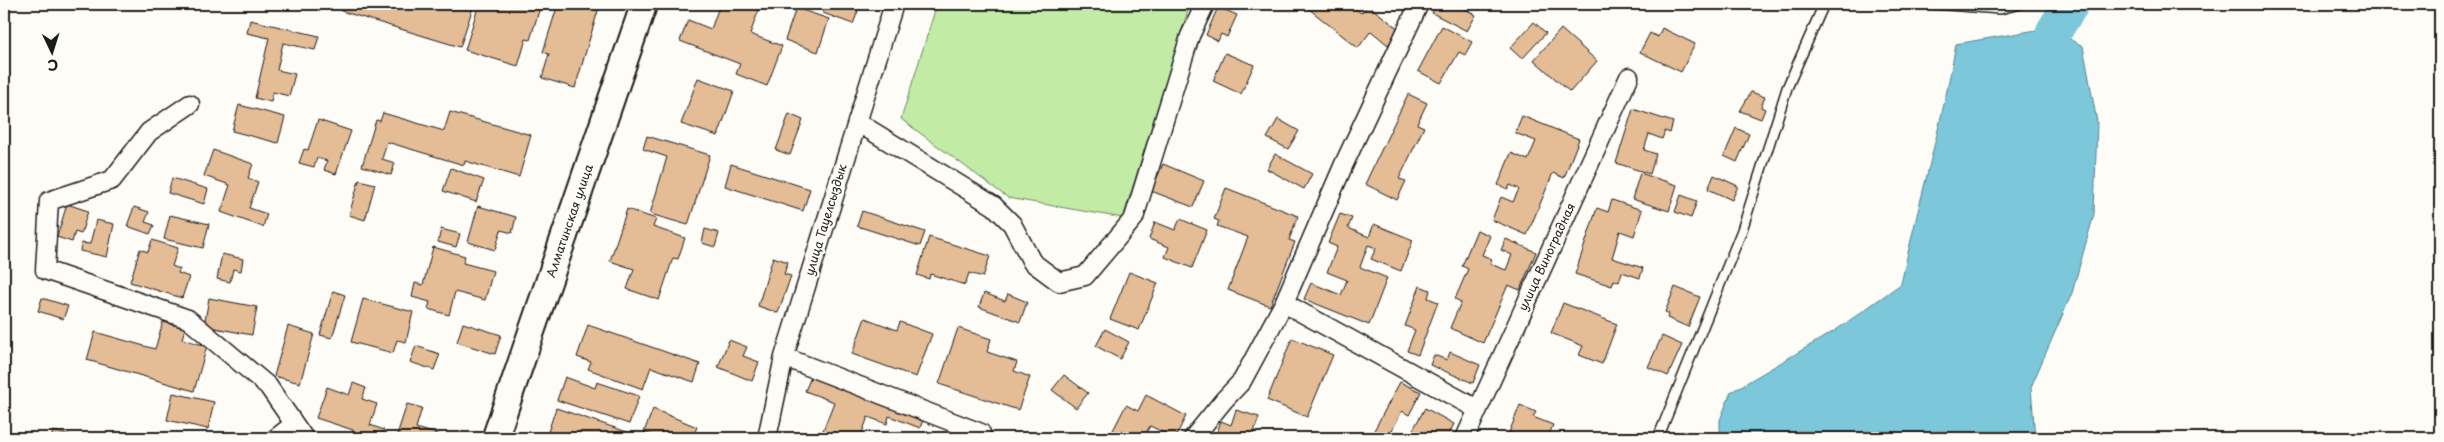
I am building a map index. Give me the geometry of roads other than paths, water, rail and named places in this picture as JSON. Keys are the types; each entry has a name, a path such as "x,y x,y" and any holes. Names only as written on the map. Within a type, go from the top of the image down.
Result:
{"main road":[{"name":"Алматинская улица","path":"495,438 644,4"}],"street":[{"name":"улица Тауелсыздык","path":"767,438 784,357 894,4"},
{"path":"857,122 994,206 1012,224 1032,262 1058,282 1084,276 1134,218 1190,36 1205,4"},
{"path":"1193,438 1242,381 1284,303 1344,164 1419,4"},
{"name":"улица Виноградная","path":"1464,438 1629,77"},
{"path":"190,104 149,132 112,180 49,201 46,270 188,319 268,386 299,431 276,438"},
{"path":"1284,303 1477,409"},
{"path":"784,357 981,433"}],"lane":[{"path":"1658,438 1742,230 1787,88 1824,4"},
{"path":"1934,4 2000,9 2020,4"}],"water":[{"path":"2048,28 2083,46 2097,122 2094,214 2072,293 2031,387 2035,438 1720,438 1720,420 1731,392 1836,330 1901,284 1944,104 1956,44"}],"waterway":[{"path":"2054,31 2071,4"}]}
